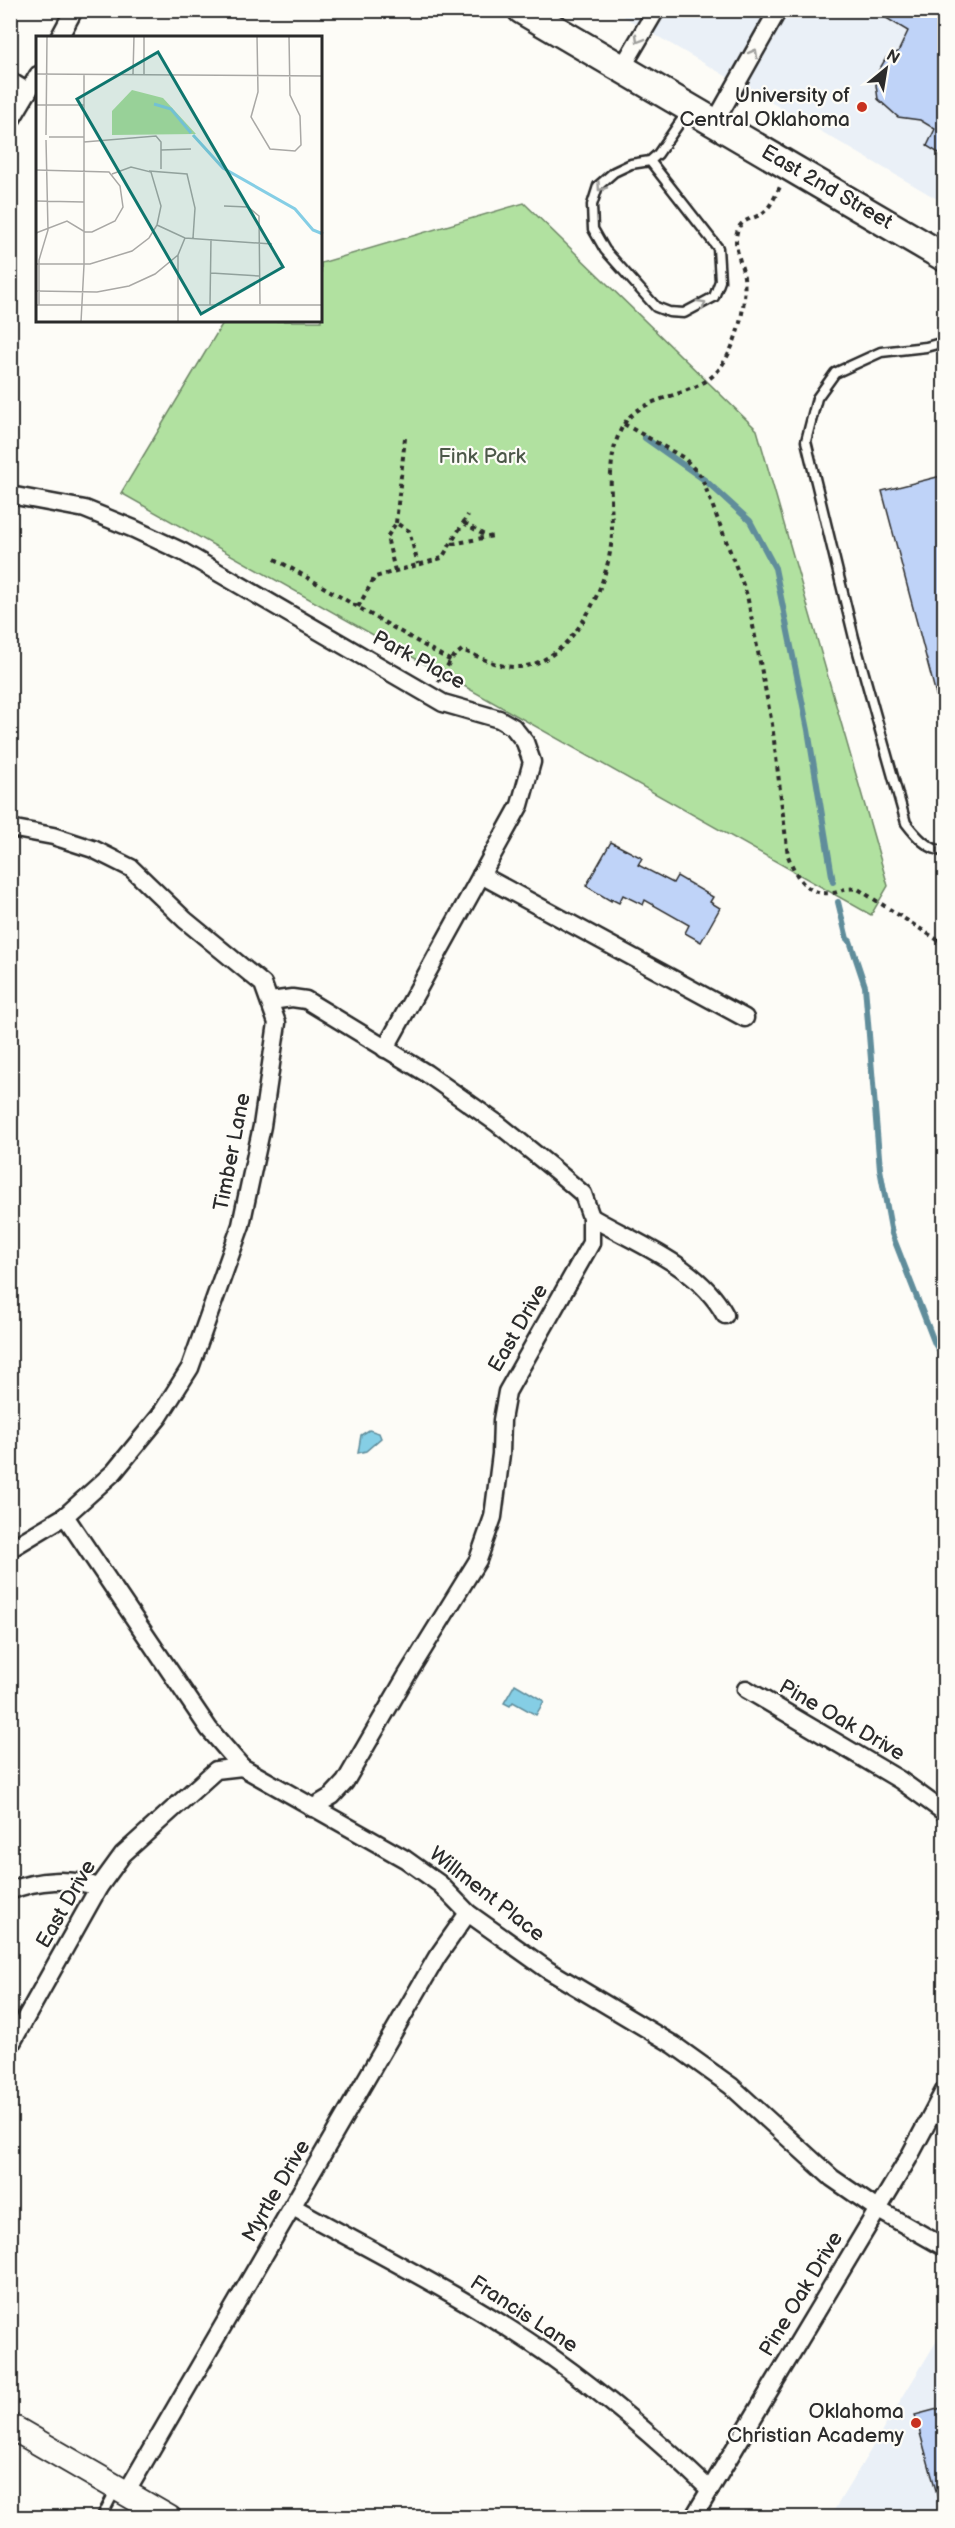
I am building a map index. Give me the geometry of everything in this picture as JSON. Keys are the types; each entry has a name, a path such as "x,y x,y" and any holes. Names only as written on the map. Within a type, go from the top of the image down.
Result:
{"main road":[{"name":"East 2nd Street","path":"522,10 945,257"}],"street":[{"path":"60,36 75,10"},
{"path":"622,68 656,10"},
{"path":"715,122 778,10"},
{"path":"10,122 36,78"},
{"path":"10,81 28,92"},
{"name":"Park Place","path":"10,495 85,509 183,552 443,703 499,719 513,727 525,742 532,762 520,805 385,1049"},
{"name":"Timber Lane","path":"10,828 53,836 93,849 131,868 185,920 263,984 277,1023 273,1057 241,1226 190,1368 159,1417 114,1472 65,1516 10,1550"},
{"path":"481,875 745,1018"},
{"name":"East Drive","path":"271,1001 291,998 306,1000 426,1072 498,1124 583,1194 591,1217 591,1243 507,1392 502,1420 500,1464 493,1517 478,1560 407,1675 345,1782 332,1796 312,1808"},
{"path":"591,1217 692,1276 715,1296 725,1315"},
{"name":"Willment Place","path":"65,1516 208,1730 242,1767 405,1859 440,1884 468,1913 548,1970 674,2045 731,2086 832,2178 877,2209 945,2247"},
{"name":"Pine Oak Drive","path":"746,1689 900,1780 945,1812"},
{"name":"East Drive","path":"10,2046 99,1887 123,1854 216,1770 242,1767"},
{"path":"10,1891 21,1886 77,1880 99,1887"},
{"name":"Myrtle Drive","path":"121,2490 293,2207 437,1957 468,1913"},
{"name":"Pine Oak Drive","path":"693,2517 945,2091"},
{"name":"Francis Lane","path":"293,2207 466,2302 551,2357 628,2414 710,2490"},
{"path":"10,2426 169,2517"}],"lane":[{"path":"650,161 718,248 720,281 714,297 684,313 669,312 656,307 604,250 593,229 592,205 598,186 622,168 650,161 691,107"},
{"path":"943,344 881,352 836,373 817,398 806,441 854,638 906,824 918,839 937,851 945,851"},
{"path":"101,2517 121,2490"}],"path":[{"path":"430,695 451,661 462,651 499,665 521,667 538,662 553,653 573,635 594,603 606,569 612,532 613,455 624,424 648,405 676,396 706,381 724,363 737,331 744,303 744,277 737,245 737,231 746,220 767,209 791,165"},
{"path":"624,424 684,458 701,476 747,595 772,724 788,856 802,885 832,894 844,887 858,889 945,944"},
{"path":"395,571 387,537 396,523 405,438"},
{"path":"358,607 375,577 442,558 468,515"},
{"path":"396,523 409,531 418,564"},
{"path":"451,544 490,537 464,523"},
{"path":"275,559 451,661"}],"shaded area":[{"name":"University of Central Oklahoma","path":"614,11 944,11 944,203"},
{"name":"Oklahoma Christian Academy","path":"944,2329 944,2517 830,2517"}],"green space":[{"name":"Fink Park","path":"524,203 757,430 888,886 871,915 121,493 223,322 322,322 322,263"}],"water":[{"path":"369,1430 379,1433 381,1438 366,1451 358,1453 361,1435"},
{"path":"515,1684 544,1701 536,1715 513,1702 510,1706 504,1703"}],"building":[{"path":"873,10 945,10 945,157 927,146 935,129 920,120 898,117 878,99 876,85 879,70 886,58 898,52 908,31"},
{"path":"945,475 945,705 939,706 882,491"},
{"path":"611,842 642,858 638,865 673,883 677,876 713,897 710,902 720,908 701,942 685,933 689,925 645,900 643,905 623,895 619,903 611,899 611,901 586,886"},
{"path":"945,2407 945,2505 940,2505 915,2415"}],"waterway":[{"path":"645,438 706,481 750,521 775,568 808,730 833,882"},
{"path":"838,902 847,939 850,941 865,986 880,1169 892,1234 935,1344 944,1358"}],"place":[{"name":"University of Central Oklahoma","path":"862,107"},
{"name":"Oklahoma Christian Academy","path":"916,2423"}]}
